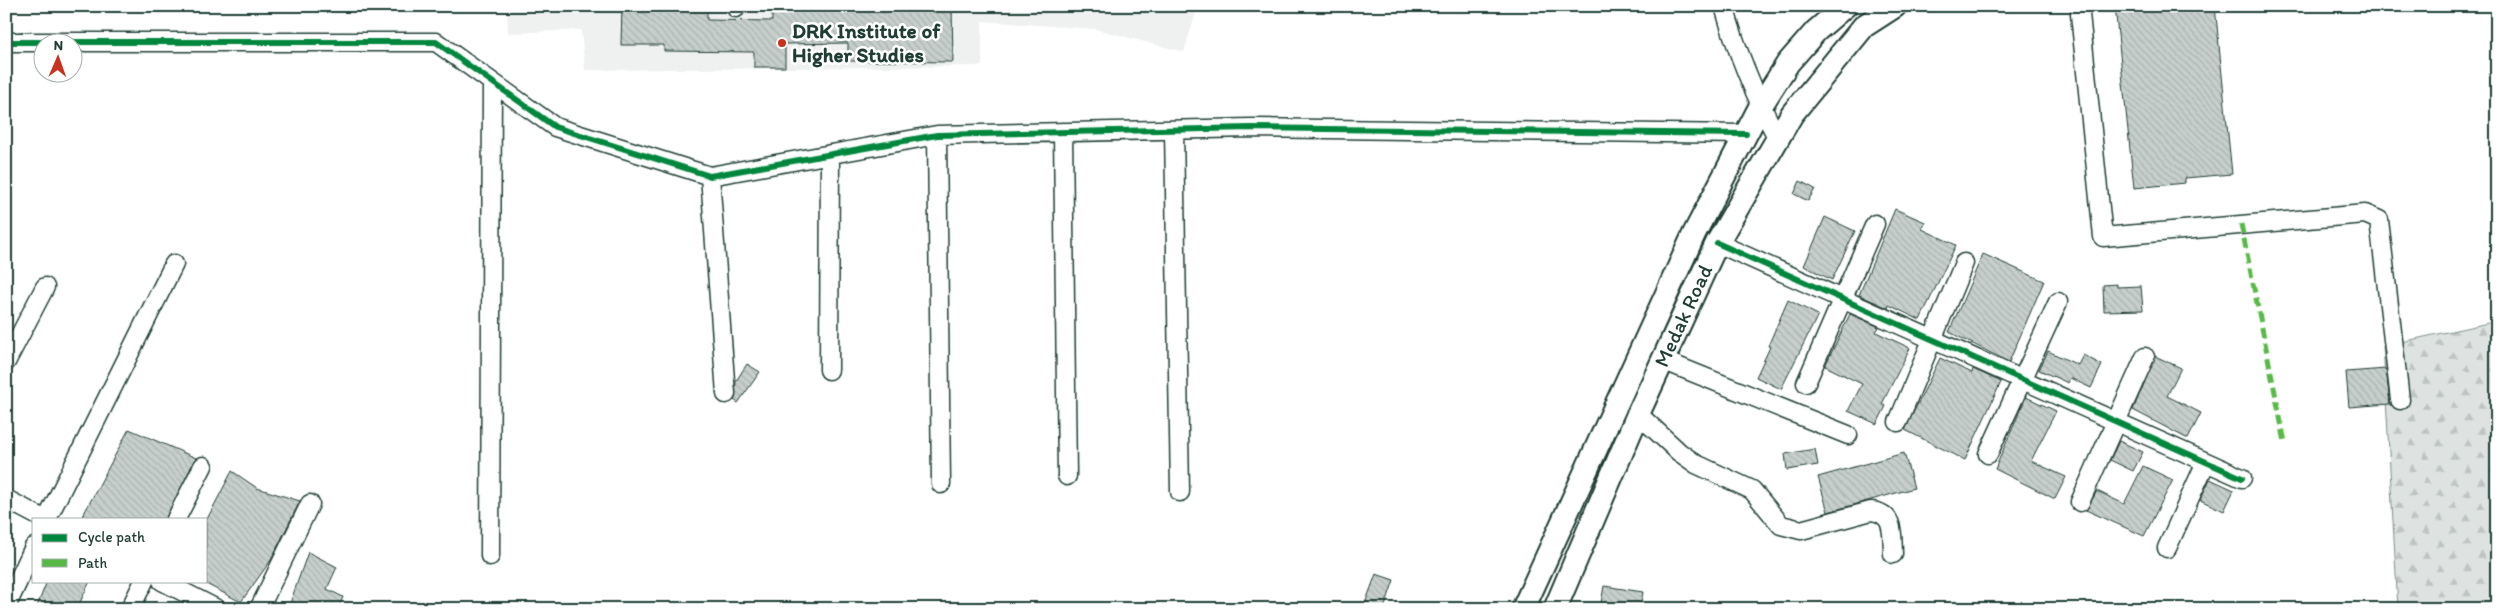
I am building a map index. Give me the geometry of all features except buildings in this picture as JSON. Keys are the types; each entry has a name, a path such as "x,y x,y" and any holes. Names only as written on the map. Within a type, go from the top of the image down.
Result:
{"main road":[{"name":"Medak Road","path":"1523,609 1690,243 1760,106 1794,57 1816,31 1844,6"},
{"name":"Medak Road","path":"1555,609 1638,414 1717,243 1792,114 1864,26 1894,6"}],"street":[{"path":"1724,6 1737,51 1760,106 1778,140"},
{"path":"2081,6 2080,14 2103,237 2364,214 2378,220 2400,400"},
{"path":"6,42 436,42 555,127 710,176 937,135 1251,128 1746,134"},
{"path":"490,556 492,82"},
{"path":"1174,130 1180,492"},
{"path":"1063,132 1067,476"},
{"path":"937,135 941,484"},
{"path":"829,370 830,154"},
{"path":"710,176 726,394"},
{"path":"1806,383 1875,224"},
{"path":"1717,243 2242,478"},
{"path":"1898,422 1964,263"},
{"path":"46,518 174,264"},
{"path":"6,362 45,287"},
{"path":"1988,454 2058,302"},
{"path":"2080,502 2145,357"},
{"path":"1662,360 1848,435"},
{"path":"1638,414 1679,452 1696,464 1752,490 1781,525 1801,530 1871,511 1881,512 1888,517 1892,526 1893,554"},
{"path":"2167,548 2206,462"},
{"path":"177,518 203,466"},
{"path":"6,499 43,518"},
{"path":"259,609 310,504"},
{"path":"6,607 32,551"},
{"path":"130,609 144,582"},
{"path":"164,582 217,609"}],"shaded area":[{"name":"DRK Institute of Higher Studies","path":"507,6 1198,6 1184,52 1095,29 982,21 982,66 585,70 581,30 508,33"}],"green space":[{"path":"2497,321 2497,609 2398,609 2383,346"}],"marked path":[{"path":"2241,224 2285,442"}],"cycle path":[{"path":"6,42 436,42 555,127 710,176 937,135 1251,128 1746,134"},
{"path":"1717,243 2242,478"}],"place":[{"name":"DRK Institute of Higher Studies","path":"782,43"}]}
